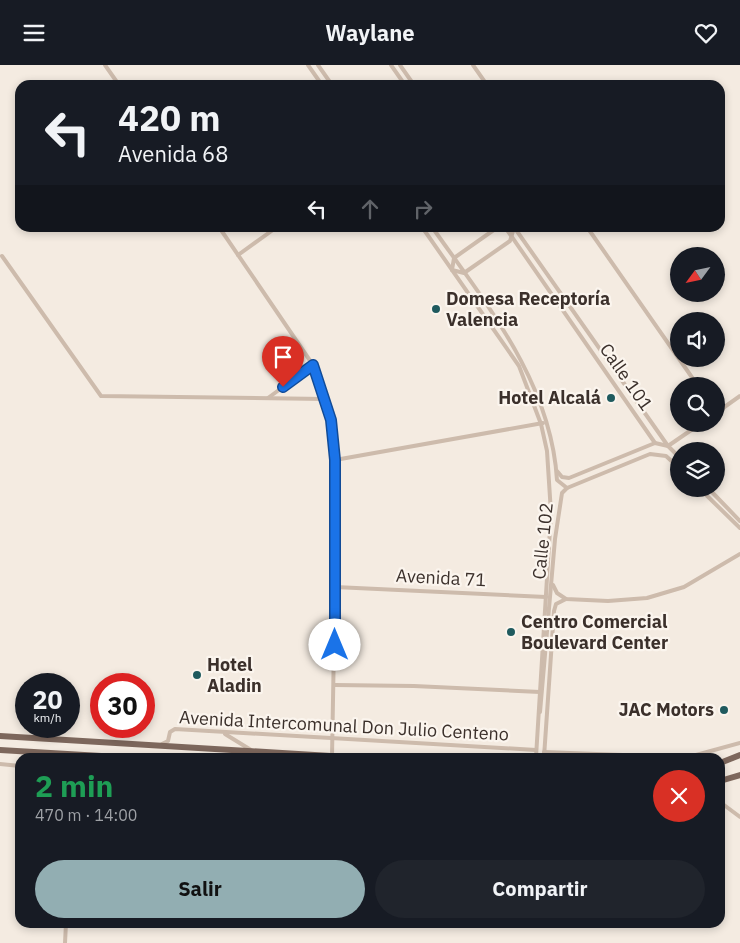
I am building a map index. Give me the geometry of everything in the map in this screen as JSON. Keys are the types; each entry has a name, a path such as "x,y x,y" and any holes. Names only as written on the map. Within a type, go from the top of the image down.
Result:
{"main road":[{"name":"Avenida Intercomunal Don Julio Centeno","path":"0,736 270,753"},
{"path":"0,749 59,753"},
{"path":"725,761 740,755"},
{"path":"725,781 740,775"}],"street":[{"path":"105,65 116,80"},
{"path":"308,65 318,80"},
{"path":"318,65 328,80"},
{"path":"391,65 402,80"},
{"path":"400,65 410,80"},
{"path":"473,65 484,80"},
{"path":"222,232 313,365 331,420 335,460 335,685 332,753"},
{"path":"238,255 270,232"},
{"name":"Calle 102","path":"425,232 519,366 541,424 547,451 551,513 536,750"},
{"name":"Calle 102","path":"436,232 513,345 535,387 548,423 557,470 557,480 567,488 562,493 560,503 543,702 539,716"},
{"path":"491,232 454,258 452,270 464,273 512,239 513,232"},
{"name":"Calle 101","path":"508,232 655,443"},
{"name":"Calle 101","path":"518,232 668,446"},
{"path":"590,232 692,377"},
{"path":"2,256 101,396 325,399"},
{"path":"566,314 572,309"},
{"path":"268,398 313,365"},
{"path":"725,407 740,396"},
{"path":"632,409 639,405"},
{"path":"335,460 548,423"},
{"path":"557,470 562,477 570,478 655,443 668,446 688,432"},
{"path":"567,488 650,453 658,453 670,460"},
{"path":"620,466 623,456"},
{"path":"708,497 740,529"},
{"path":"717,497 740,521"},
{"path":"552,583 558,593 566,599 629,600 664,594 698,580 739,554"},
{"name":"Avenida 71","path":"335,587 546,597"},
{"name":"Calle 102","path":"544,751 554,611 556,604 566,599"},
{"path":"335,685 414,686 540,692"},
{"name":"Avenida Intercomunal Don Julio Centeno","path":"158,746 168,741 172,730 536,750"},
{"path":"223,733 254,752"},
{"path":"703,753 740,743"},
{"path":"544,751 581,753"},
{"path":"0,764 15,766"},
{"path":"725,806 740,817"},
{"path":"65,943 66,928"}],"place":[{"name":"Domesa Receptoría Valencia","path":"436,309"},
{"name":"Hotel Alcalá","path":"611,398"},
{"name":"Centro Comercial Boulevard Center","path":"511,632"},
{"name":"Hotel Aladin","path":"197,675"},
{"name":"JAC Motors","path":"724,710"}],"route":[{"path":"283,387 313,365 331,420 335,460 335,645"}]}
